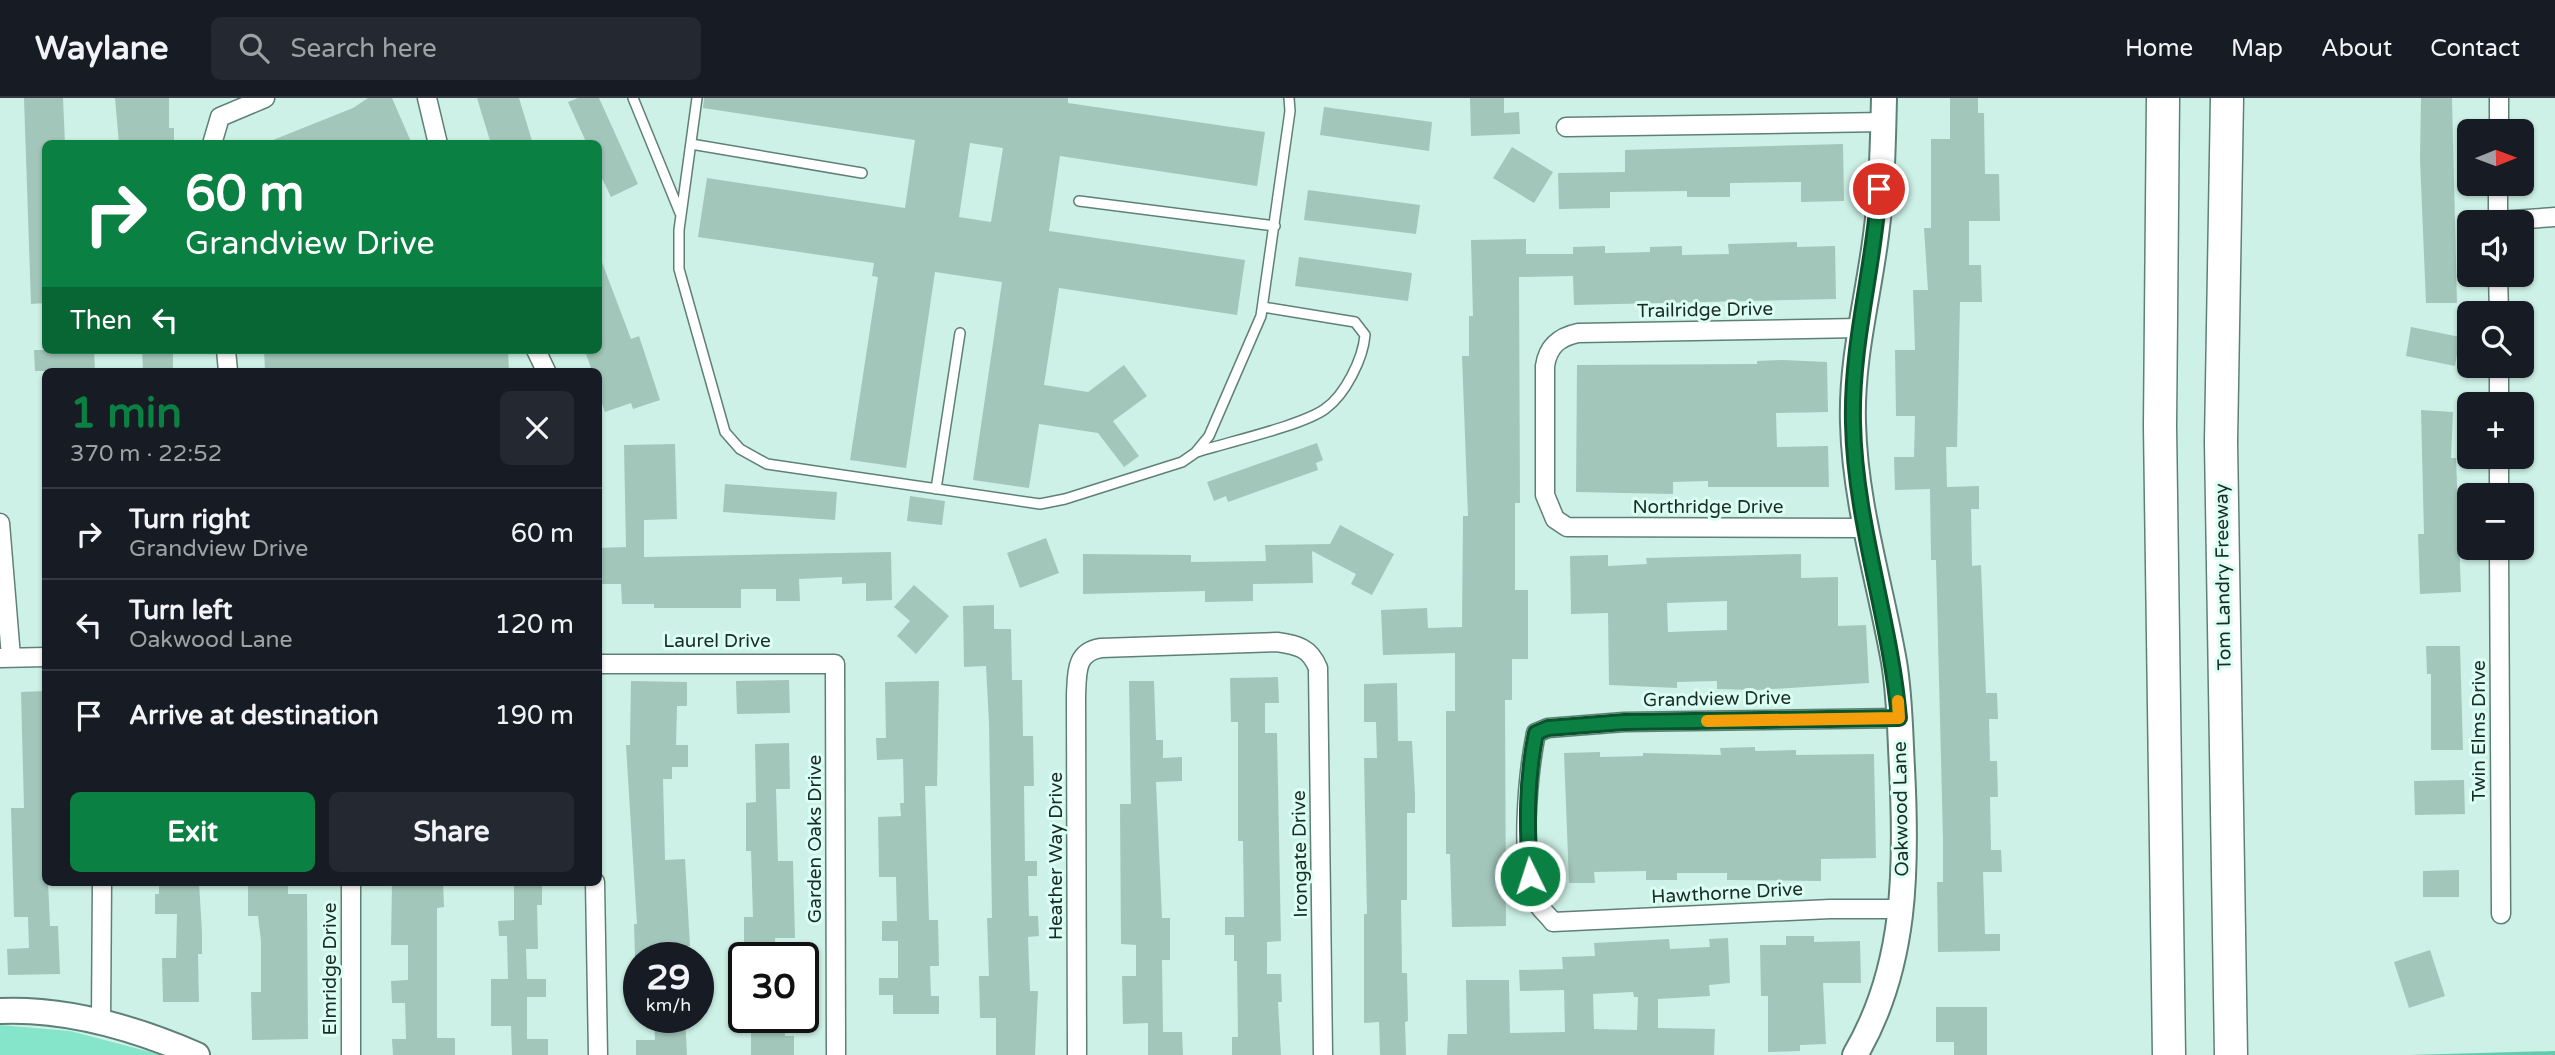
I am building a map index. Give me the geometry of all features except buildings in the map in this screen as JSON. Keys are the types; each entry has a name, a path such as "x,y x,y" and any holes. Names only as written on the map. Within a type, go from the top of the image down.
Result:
{"highway":[{"path":"2163,98 2160,426 2168,1055"},
{"name":"Tom Landry Freeway","path":"2227,98 2221,442 2231,1055"}],"street":[{"path":"213,140 220,117 265,98"},
{"path":"427,98 437,140"},
{"path":"2499,98 2499,119"},
{"path":"1566,127 1884,110"},
{"name":"Oakwood Lane","path":"1855,1055 1879,1008 1891,970 1902,909 1904,820 1894,666 1864,528 1853,425 1858,328 1877,234 1884,110"},
{"path":"2534,218 2555,217"},
{"name":"Trailridge Drive","path":"1555,519 1545,495 1545,366 1547,354 1555,343 1565,336 1578,333 1858,328"},
{"name":"Northridge Drive","path":"1555,519 1567,527 1864,528"},
{"path":"0,523 6,658 42,657"},
{"name":"Twin Elms Drive","path":"2500,560 2501,914"},
{"name":"Heather Way Drive","path":"1077,1055 1076,696 1077,667 1081,658 1090,650 1101,648 1277,642 1301,646 1312,653"},
{"name":"Irongate Drive","path":"1312,653 1319,679 1323,1055"},
{"name":"Laurel Drive","path":"602,663 835,664"},
{"name":"Garden Oaks Drive","path":"835,664 836,1055"},
{"name":"Grandview Drive","path":"1553,922 1536,901 1530,876 1526,816 1529,770 1536,733 1548,728 1624,722 1899,718"},
{"path":"101,1022 102,886"},
{"name":"Elmridge Drive","path":"351,886 351,1055"},
{"path":"595,886 598,1055"},
{"name":"Hawthorne Drive","path":"1553,922 1830,909 1902,909"},
{"path":"0,1012 47,1013 126,1027 197,1055"}],"lane":[{"path":"633,98 681,215"},
{"path":"697,98 681,215 679,269 725,432 731,442 767,464 1040,504 1065,499 1182,462 1195,453 1209,436 1263,307 1290,111 1289,98"},
{"path":"691,144 862,173"},
{"path":"1079,201 1275,226"},
{"path":"1195,453 1324,410 1346,385 1364,345 1365,335 1355,322 1263,307"},
{"path":"936,489 960,333"}],"green space":[{"path":"0,1025 70,1031 162,1055 0,1055"},
{"path":"2555,1051 2555,1055 2409,1055"}],"slow traffic":[{"path":"1707,721 1899,718 1898,701"}],"route":[{"path":"1530,876 1526,816 1529,770 1536,733 1548,728 1624,722 1899,718 1894,666 1858,491 1853,425 1858,328 1877,234 1879,189"}]}
